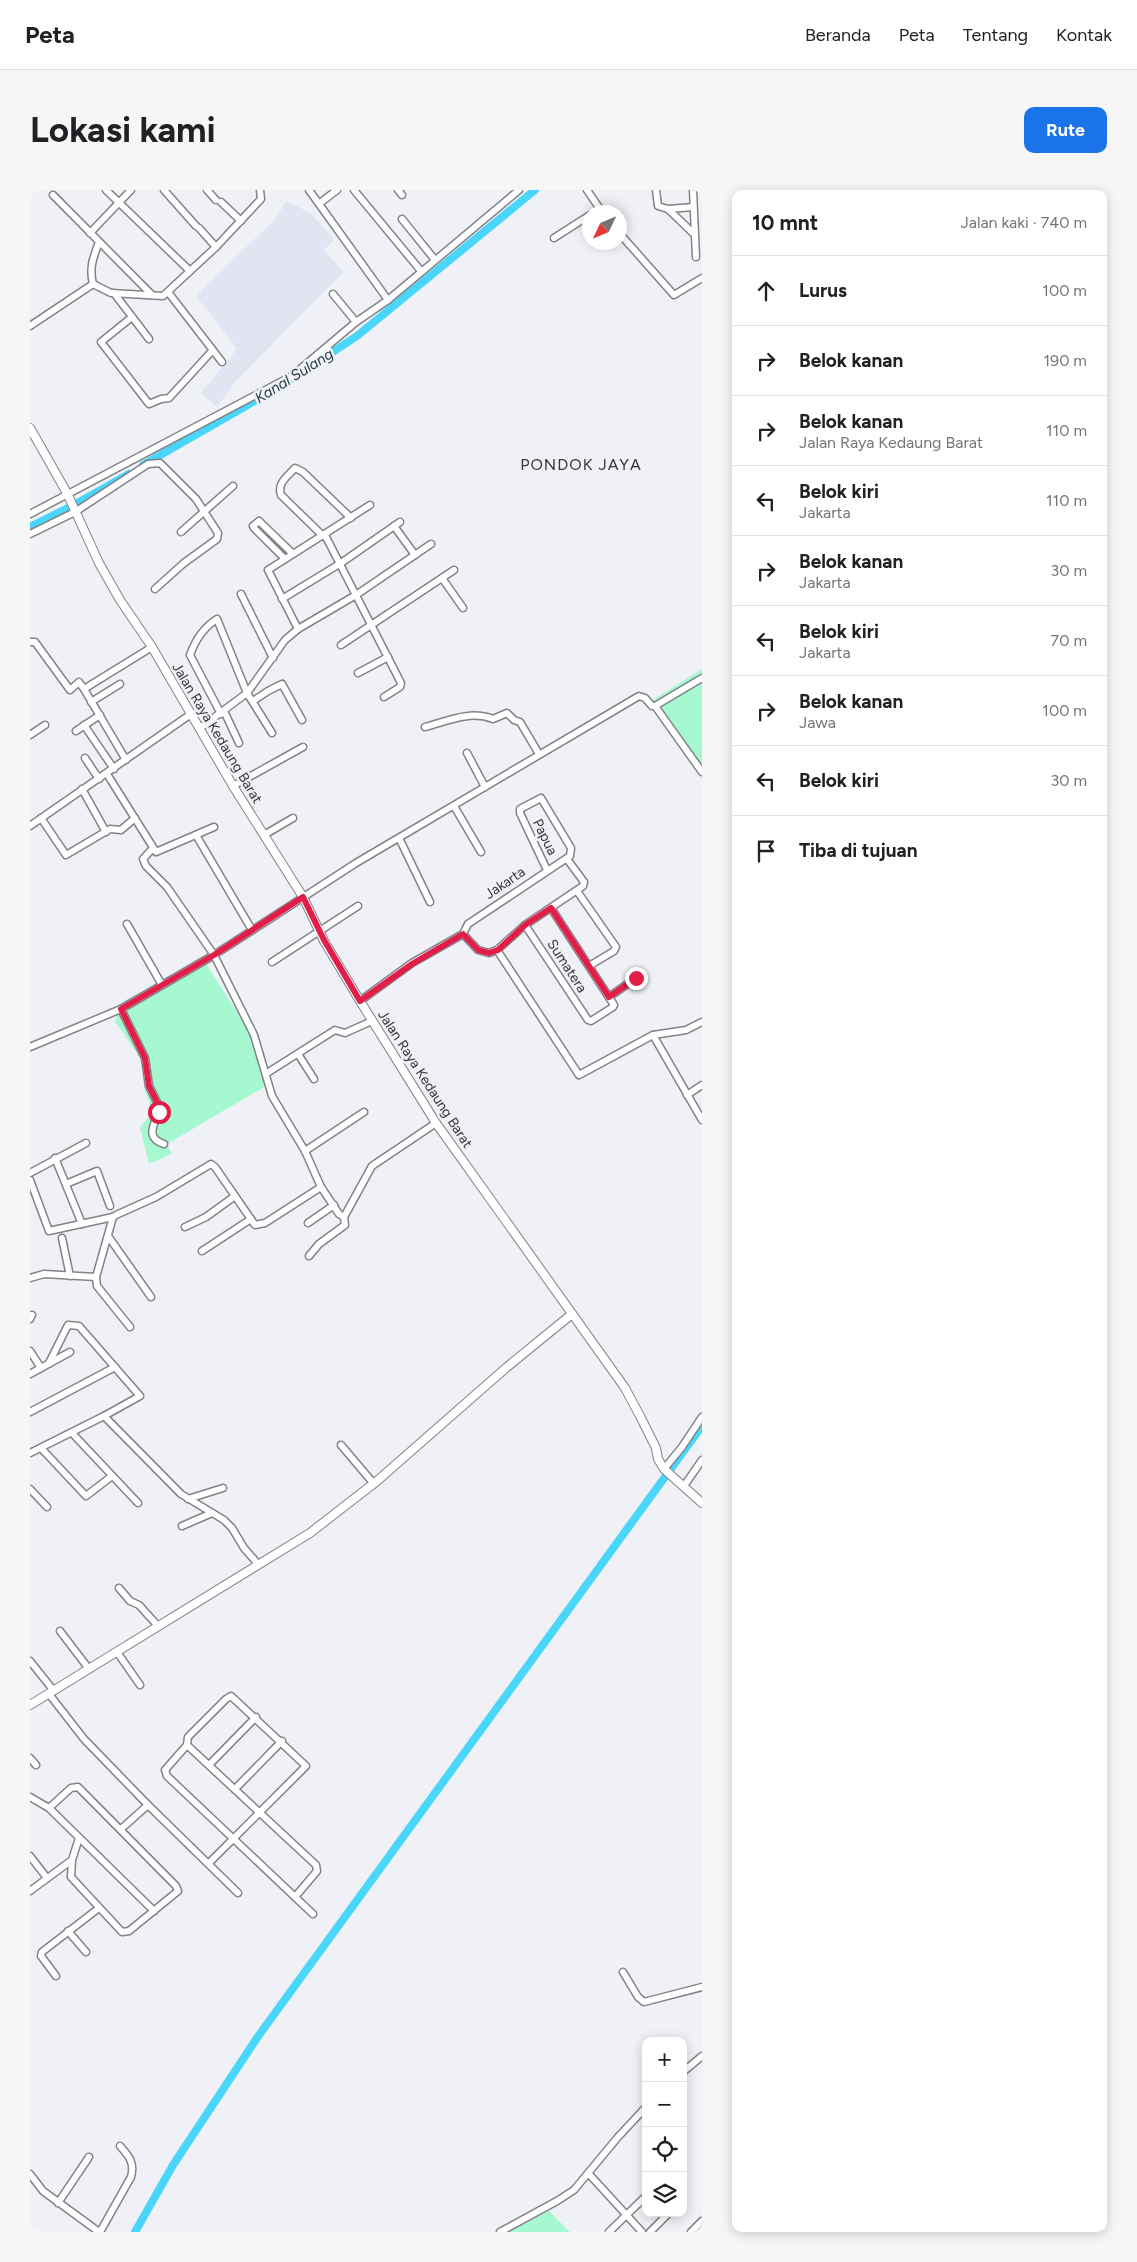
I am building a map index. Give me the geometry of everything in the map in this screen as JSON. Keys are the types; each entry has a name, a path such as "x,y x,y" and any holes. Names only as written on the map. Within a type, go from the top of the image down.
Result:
{"street":[{"path":"106,190 190,271"},
{"path":"90,233 131,190"},
{"path":"164,190 216,247"},
{"path":"218,190 214,197 240,221"},
{"path":"93,284 114,293 163,296 216,247 261,199 260,190"},
{"path":"309,190 388,300"},
{"path":"320,203 337,190"},
{"path":"354,190 421,272"},
{"path":"30,514 292,376 356,322 388,300 519,190"},
{"path":"587,190 597,205"},
{"path":"656,190 658,206 668,210 694,233"},
{"path":"693,190 696,257"},
{"path":"53,196 152,295"},
{"path":"668,210 693,207"},
{"path":"402,219 435,260"},
{"path":"554,238 582,220"},
{"path":"93,284 90,273 91,262 99,242"},
{"path":"627,242 674,295 702,278"},
{"path":"30,326 93,284"},
{"path":"168,292 212,352 222,362"},
{"path":"114,293 149,339"},
{"path":"333,294 356,322"},
{"path":"132,317 101,342 149,404 169,398 212,352"},
{"name":"Jalan Raya Kedaung Barat","path":"30,428 66,494 103,570 152,647 233,786 303,897 320,931 372,1021 436,1123 625,1388 656,1448 658,1459 666,1470"},
{"path":"30,534 148,464 160,463 176,477 205,512 216,528 217,539 184,562 155,589"},
{"path":"351,518 303,472 295,468 279,488 281,495 324,535 341,564 402,684 384,697"},
{"path":"181,532 233,486"},
{"path":"298,629 268,570 370,506"},
{"path":"284,559 254,528 259,521 293,554"},
{"path":"282,599 341,564 397,524 415,555"},
{"path":"200,728 247,693 285,640 298,629 356,595 431,544"},
{"path":"341,645 454,570"},
{"path":"442,578 463,608"},
{"path":"241,594 273,658"},
{"path":"239,743 190,655 193,646 209,624 217,619 247,693 254,701 272,733"},
{"path":"30,642 35,642 70,690 79,682 126,760"},
{"path":"84,689 152,647"},
{"path":"358,673 388,657"},
{"path":"654,706 702,678"},
{"path":"91,702 120,684"},
{"path":"254,701 282,684 302,720"},
{"path":"30,1047 121,1009 214,955 399,838 639,696 645,698 654,706 702,772"},
{"path":"425,727 472,714 483,715 493,719 507,713 514,720 520,722 539,754"},
{"path":"30,826 191,714"},
{"path":"76,731 100,715"},
{"path":"30,735 45,725"},
{"path":"84,725 114,769"},
{"path":"233,786 303,747"},
{"path":"467,754 485,787"},
{"path":"85,758 99,779"},
{"path":"107,774 153,848 158,852 214,827"},
{"path":"82,789 106,832"},
{"name":"Papua","path":"547,870 520,813 520,809 542,798 570,848 568,859"},
{"path":"454,806 481,852"},
{"path":"41,818 66,855 110,830 121,830 135,818"},
{"path":"264,835 293,818"},
{"path":"196,835 252,930"},
{"path":"399,838 430,902"},
{"path":"153,848 143,859 146,866 167,887 214,955 254,1035 267,1073 272,1096 304,1151 321,1187 339,1214 344,1217"},
{"path":"463,934 478,950 489,953 498,950 525,925 583,886 584,882 568,859"},
{"name":"Jakarta","path":"360,1001 412,964 463,934 468,924 547,870 568,859"},
{"path":"577,890 616,949 589,966"},
{"path":"272,962 358,906"},
{"path":"551,908 609,997 636,978"},
{"path":"127,924 162,985"},
{"name":"Sumatera","path":"525,925 589,1021 614,1006 609,997"},
{"path":"498,950 579,1075 653,1035 686,1030 702,1022"},
{"path":"121,1009 145,1058 149,1086 159,1106 159,1112 152,1128 153,1136 157,1141 164,1144"},
{"path":"267,1073 335,1030 345,1032 372,1021"},
{"path":"653,1035 702,1120"},
{"path":"298,1054 314,1079"},
{"path":"687,1096 702,1085"},
{"path":"304,1151 364,1112"},
{"path":"309,1256 319,1244 345,1225 344,1217 372,1166 436,1123"},
{"path":"30,1173 86,1143"},
{"path":"55,1158 82,1224"},
{"path":"30,1180 49,1230 113,1218 156,1197 211,1164 255,1225 265,1223 321,1187"},
{"path":"66,1184 97,1171 110,1206"},
{"path":"185,1227 206,1217 235,1196"},
{"path":"308,1223 334,1205"},
{"path":"113,1218 96,1277 98,1287 130,1327"},
{"path":"202,1251 251,1219"},
{"path":"108,1236 151,1298"},
{"path":"62,1238 70,1276"},
{"path":"30,1278 44,1274 96,1277"},
{"path":"30,1705 310,1533 374,1484 507,1367 572,1314"},
{"path":"31,1451 72,1433 140,1396 79,1326 68,1325 49,1362"},
{"path":"30,1351 42,1368"},
{"path":"30,1374 70,1352"},
{"path":"30,1412 115,1367"},
{"path":"104,1416 171,1486 232,1528 244,1548 258,1564"},
{"path":"702,1417 666,1470 702,1503"},
{"path":"72,1433 138,1503"},
{"path":"341,1446 374,1484"},
{"path":"41,1448 86,1496 112,1476"},
{"path":"681,1484 702,1460"},
{"path":"188,1499 223,1488"},
{"path":"30,1489 33,1496 47,1507"},
{"path":"182,1526 212,1513"},
{"path":"119,1588 130,1601 140,1605 158,1626"},
{"path":"60,1631 89,1669"},
{"path":"117,1652 140,1685"},
{"path":"30,1661 84,1739 238,1893"},
{"path":"209,1863 234,1838 260,1814 306,1767 306,1764 233,1697 229,1697 191,1734 187,1739 187,1744 165,1770 168,1776 234,1838 295,1896 313,1914"},
{"path":"209,1765 256,1717"},
{"path":"235,1789 282,1741"},
{"path":"187,1744 316,1865 317,1871 295,1896"},
{"path":"30,1758 36,1765"},
{"path":"49,1808 71,1788 78,1787 178,1887 177,1892 126,1933 71,1878 72,1860 79,1838"},
{"path":"30,1797 49,1808 154,1911"},
{"path":"121,1829 148,1805"},
{"path":"30,1856 47,1878"},
{"path":"30,1892 72,1860"},
{"path":"56,1976 41,1956 42,1953 99,1908"},
{"path":"68,1931 86,1952"},
{"path":"623,1972 638,1997 644,2002 702,1987"},
{"path":"687,2069 702,2056"},
{"path":"500,2232 568,2195 589,2174 618,2137 642,2111"},
{"path":"30,2174 43,2191 99,2232 132,2176 132,2161 120,2146"},
{"path":"58,2203 88,2157"},
{"path":"589,2174 642,2232"},
{"path":"609,2232 642,2200"},
{"path":"650,2232 665,2217"},
{"path":"691,2232 702,2221"}],"shaded area":[{"path":"287,201 312,214 334,240 324,250 344,272 235,382 217,407 201,393 237,349 196,296 274,220"}],"green space":[{"path":"702,669 702,776 650,702"},
{"path":"204,961 254,1038 266,1086 167,1144 172,1154 149,1164 140,1127 153,1113 145,1090 143,1062 115,1021 124,1001 150,988 158,991"},
{"path":"549,2211 570,2232 508,2232"}],"waterway":[{"name":"Kanal Sulang","path":"143,465 284,384 357,336 535,190"},
{"name":"Kanal Sulang","path":"30,527 129,474"},
{"path":"135,2232 173,2165 259,2035 702,1426"}],"district":[{"name":"PONDOK JAYA","path":"581,464"}],"route":[{"path":"159,1112 159,1106 149,1086 145,1058 121,1009 214,955 303,897 324,940 360,1001 412,964 463,934 478,950 489,953 498,950 525,925 551,908 609,997 636,978"}]}
